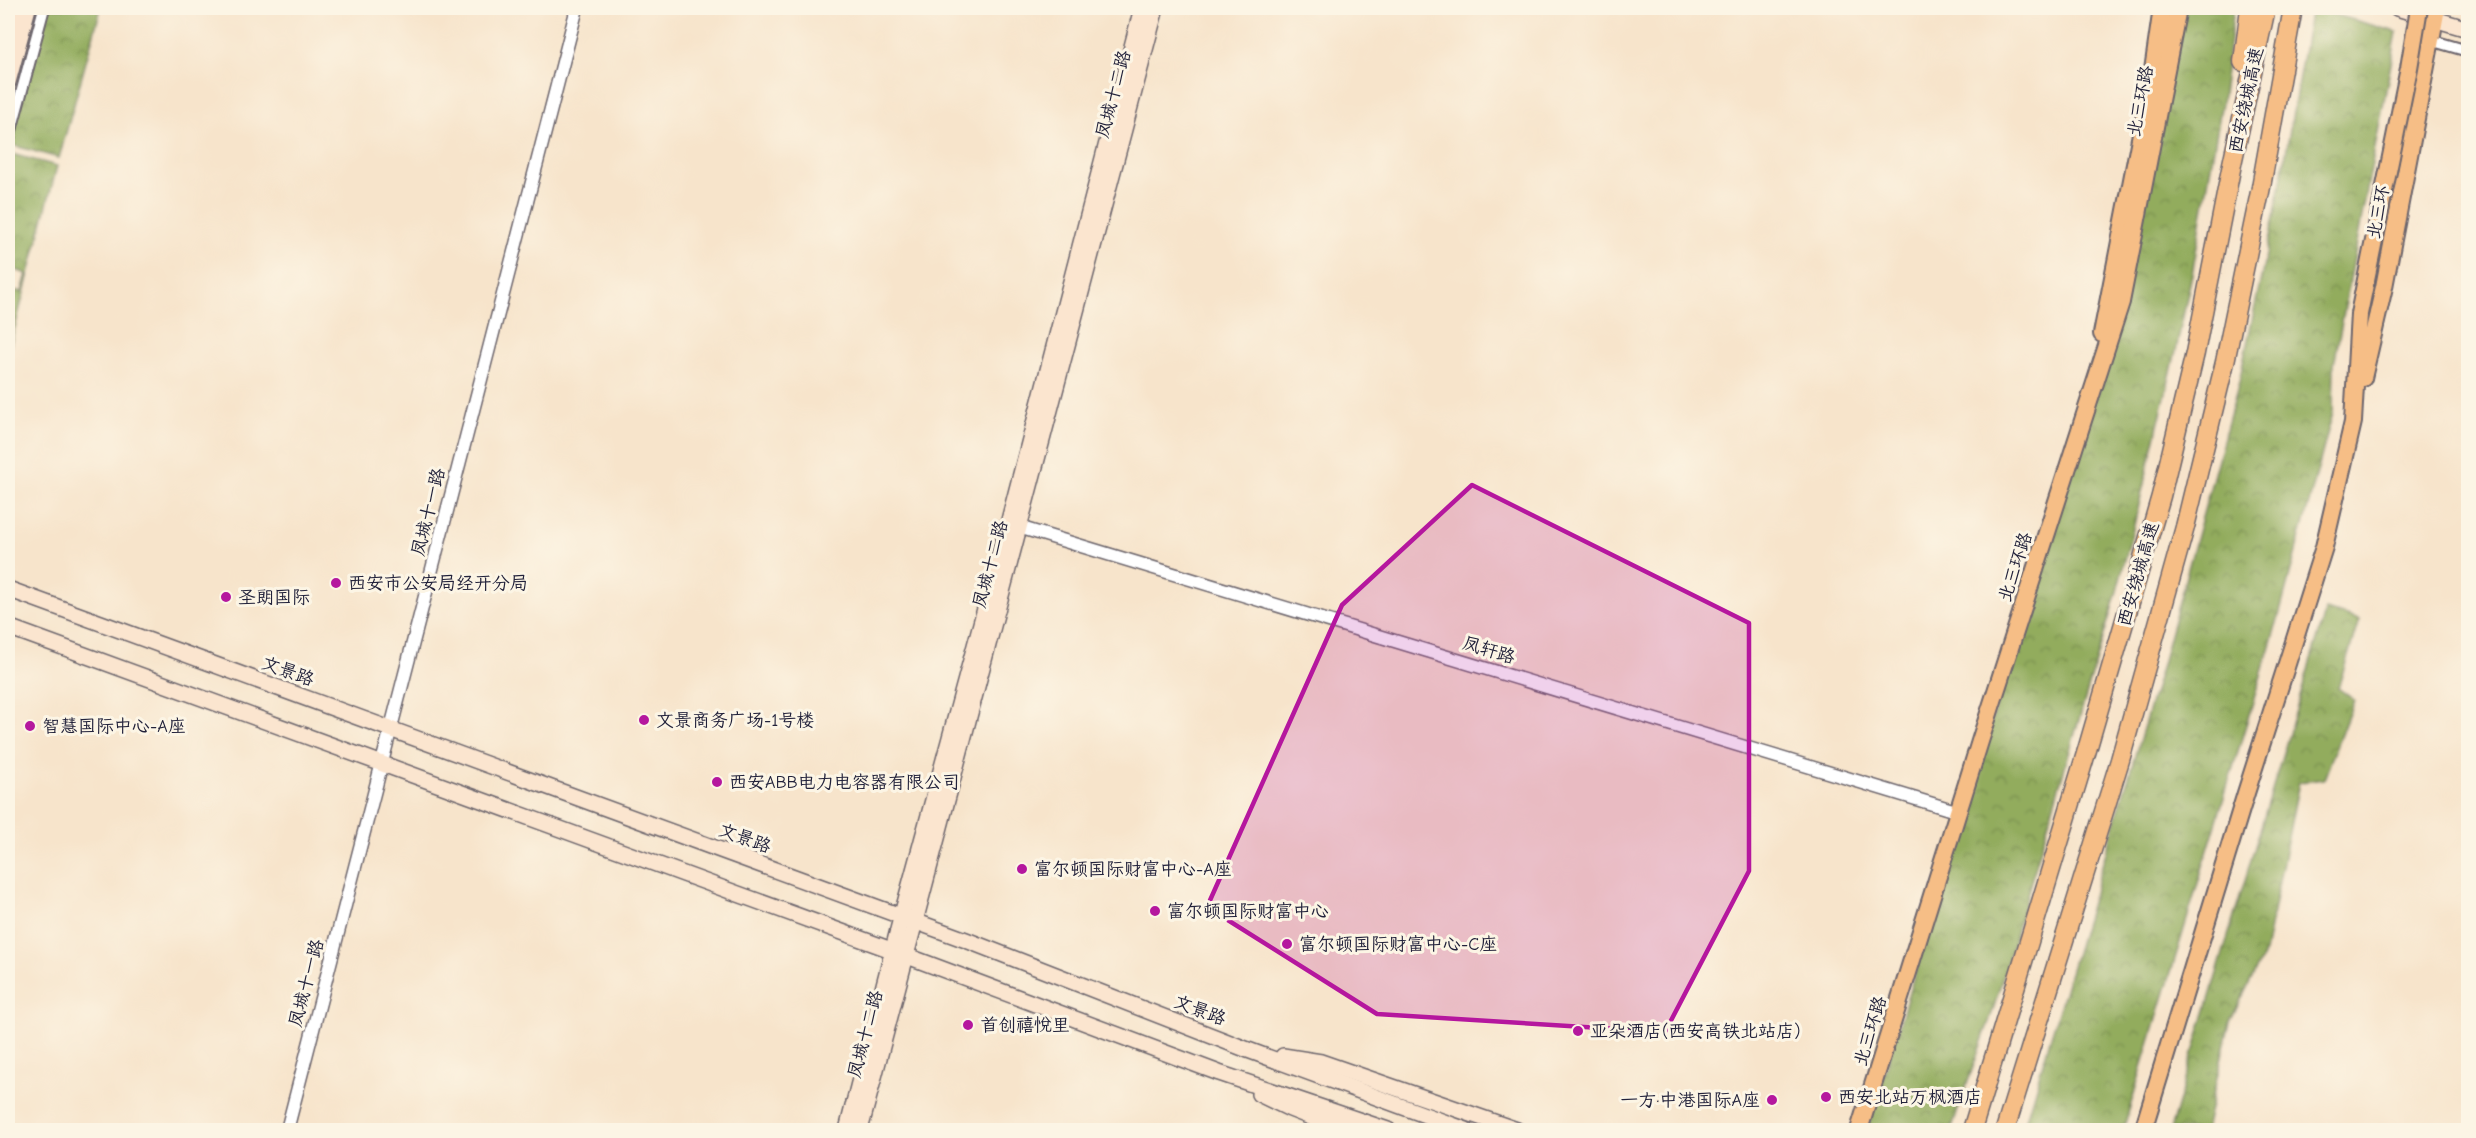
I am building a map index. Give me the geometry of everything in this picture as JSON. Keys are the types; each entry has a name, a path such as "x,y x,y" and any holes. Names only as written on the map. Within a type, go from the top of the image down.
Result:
{"highway":[{"path":"2094,384 2108,296 2152,77 2162,8"},
{"name":"北三环路","path":"1859,1131 2121,302 2178,8"},
{"path":"2232,164 2250,8"},
{"name":"西安绕城高速","path":"1972,1131 2160,496 2195,353 2232,164 2266,8"},
{"path":"2143,1131 2324,547 2353,422 2359,314 2419,8"},
{"name":"北三环","path":"2353,422 2384,287 2436,13"},
{"name":"西安绕城高速","path":"2005,1131 2120,760 2186,527 2226,362 2259,199 2292,16"},
{"path":"1966,1131 2007,1014"}],"main road":[{"path":"8,33 14,8"},
{"path":"8,82 28,8"},
{"name":"凤城十二路","path":"1014,525 1142,8"},
{"name":"凤城十二路","path":"860,1131 908,920 1156,8"},
{"path":"2397,8 2436,13 2469,29"},
{"name":"文景路","path":"8,589 908,920 1467,1131"},
{"path":"8,627 1219,1073 1388,1131"},
{"name":"凤城十二路","path":"847,1131 900,954"},
{"path":"1248,1050 1321,1062 1517,1131"},
{"path":"1219,1073 1290,1109 1343,1131"}],"street":[{"path":"8,142 44,8"},
{"name":"凤城十一路","path":"287,1131 577,8"},
{"path":"2430,40 2469,51"},
{"name":"凤轩路","path":"1014,525 1959,812"}],"highlighted area":[{"path":"1472,485 1749,623 1749,871 1665,1032 1377,1014 1207,907 1342,605"}],"green space":[{"path":"44,8 101,8 59,158 8,144"},
{"path":"2177,8 2234,8 2222,102 2193,269 2175,355 2117,591 1993,1010 1951,1130 1867,1130 2085,414"},
{"path":"2311,8 2397,32 2334,364 2333,412 2279,616 2123,1130 2023,1130 2159,675 2239,382 2279,193"},
{"path":"8,153 57,166 8,354 8,289 22,292 27,274 8,267"},
{"path":"2326,610 2359,620 2338,688 2354,700 2324,779 2299,782 2265,952 2230,1021 2205,1130 2170,1130"}],"place":[{"name":"西安市公安局经开分局","path":"336,583"},
{"name":"圣朗国际","path":"226,597"},
{"name":"文景商务广场-1号楼","path":"644,720"},
{"name":"智慧国际中心-A座","path":"30,726"},
{"name":"西安ABB电力电容器有限公司","path":"717,782"},
{"name":"富尔顿国际财富中心-A座","path":"1022,869"},
{"name":"富尔顿国际财富中心","path":"1155,911"},
{"name":"富尔顿国际财富中心-C座","path":"1287,944"},
{"name":"首创禧悦里","path":"968,1025"},
{"name":"亚朵酒店(西安高铁北站店)","path":"1578,1031"},
{"name":"西安北站万枫酒店","path":"1826,1097"},
{"name":"一方·中港国际A座","path":"1772,1100"}]}
